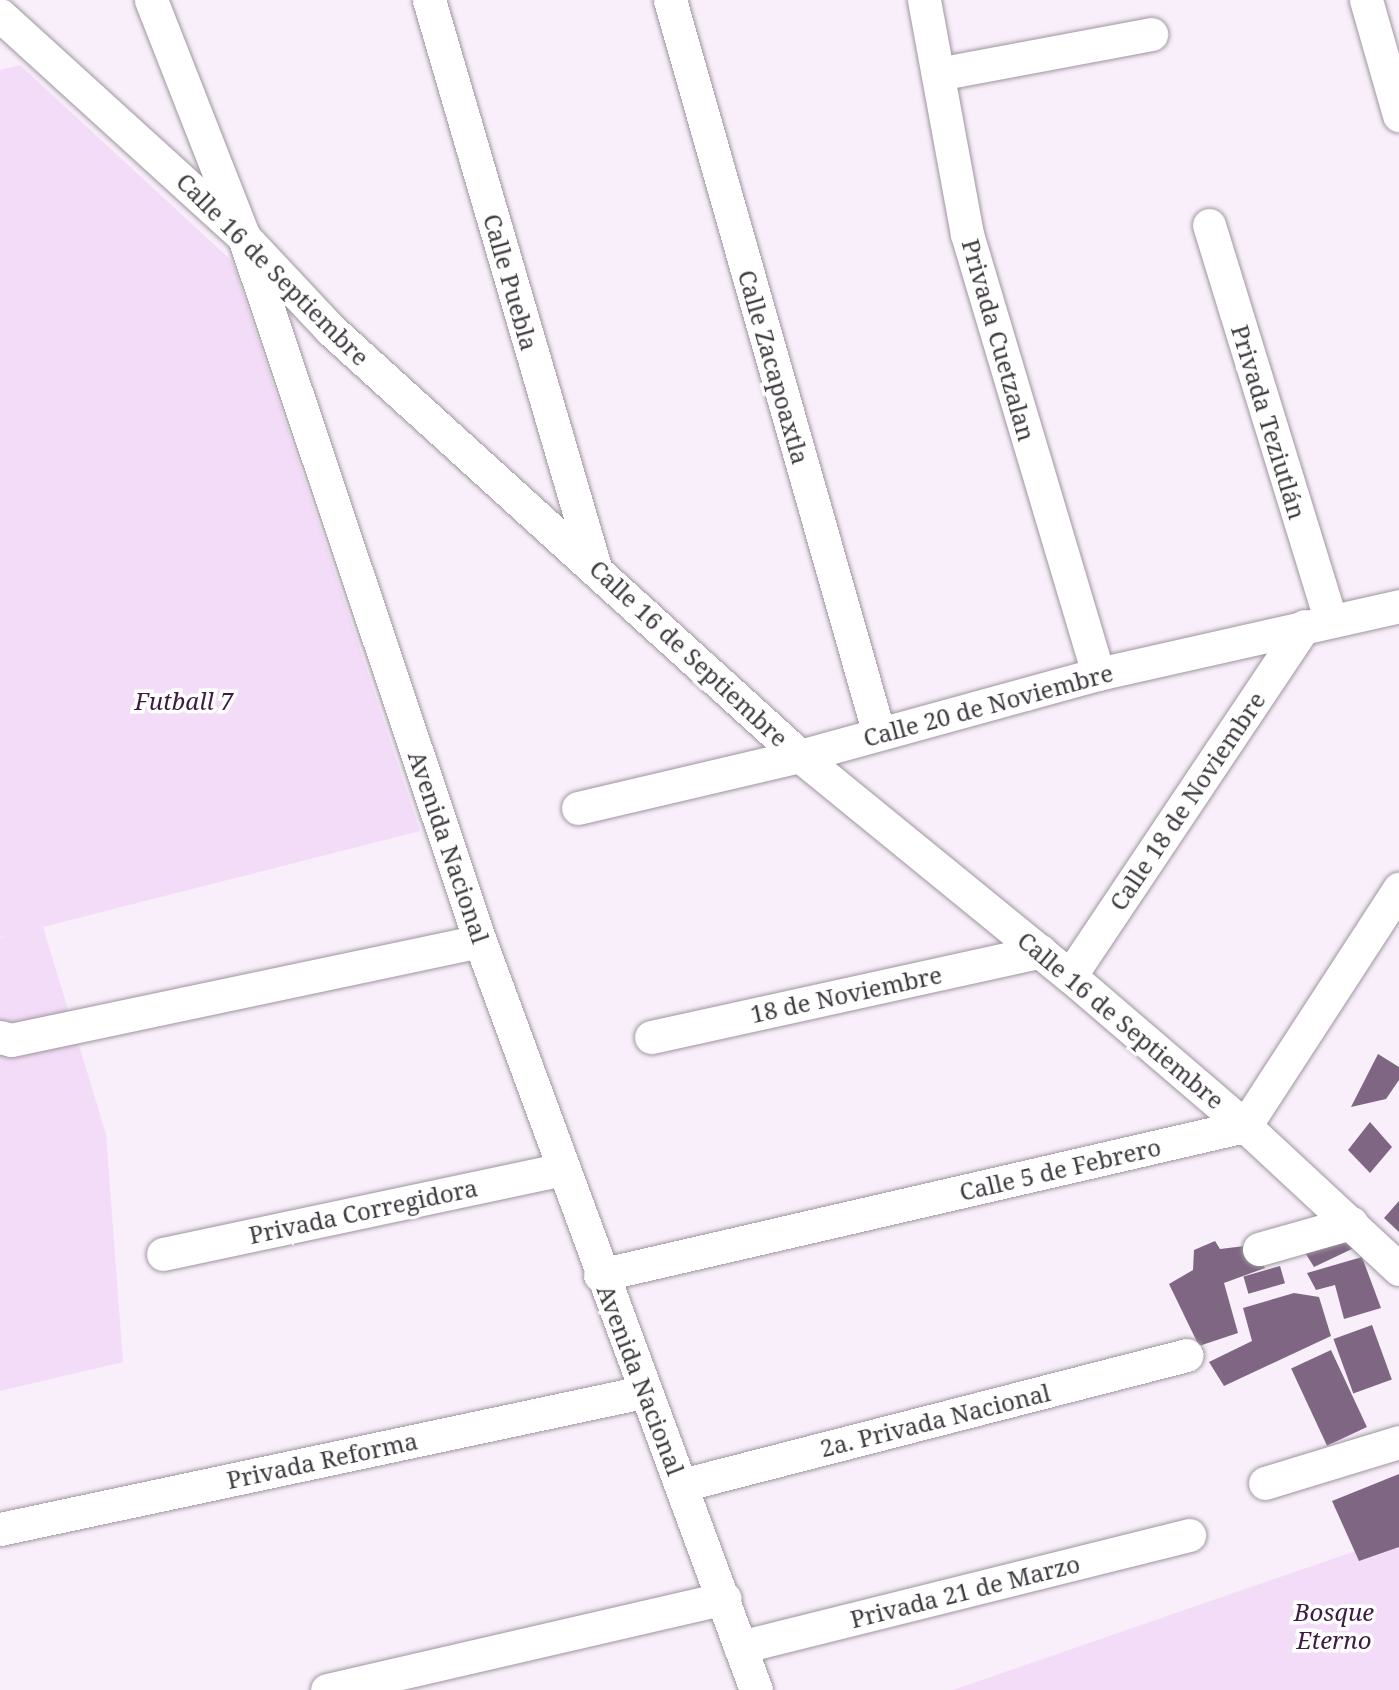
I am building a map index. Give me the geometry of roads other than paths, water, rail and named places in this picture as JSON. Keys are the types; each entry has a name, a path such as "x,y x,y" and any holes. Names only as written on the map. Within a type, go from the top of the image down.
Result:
{"street":[{"name":"Avenida Nacional","path":"152,0 244,236 480,941 643,1392 725,1598 756,1690"},
{"name":"Calle Puebla","path":"429,0 594,564"},
{"name":"Calle Zacapoaxtla","path":"670,0 879,734"},
{"name":"Privada Cuetzalan","path":"924,0 967,234 1098,674"},
{"path":"1366,0 1399,115"},
{"name":"Calle 16 de Septiembre","path":"0,15 244,236 330,329 594,564 800,756 1041,951 1245,1126 1399,1269"},
{"path":"938,74 1151,34"},
{"name":"Privada Teziutlán","path":"1209,225 1317,623"},
{"name":"Calle 20 de Noviembre","path":"578,808 800,756 1098,674 1399,606"},
{"name":"Calle 18 de Noviembre","path":"1070,976 1317,623"},
{"path":"1245,1126 1399,890"},
{"path":"0,1037 11,1040 480,941"},
{"name":"18 de Noviembre","path":"651,1037 1041,951"},
{"name":"Calle 5 de Febrero","path":"600,1275 1245,1126"},
{"name":"Privada Corregidora","path":"163,1254 563,1168"},
{"path":"1259,1249 1350,1223"},
{"name":"2a. Privada Nacional","path":"682,1485 1187,1355"},
{"name":"Privada Reforma","path":"0,1529 643,1392"},
{"path":"1265,1483 1399,1442"},
{"name":"Privada 21 de Marzo","path":"740,1647 1189,1535"},
{"path":"327,1690 725,1598"}],"park label":[{"name":"Futball 7","path":"184,701"},
{"name":"Bosque Eterno","path":"1334,1626"}]}
